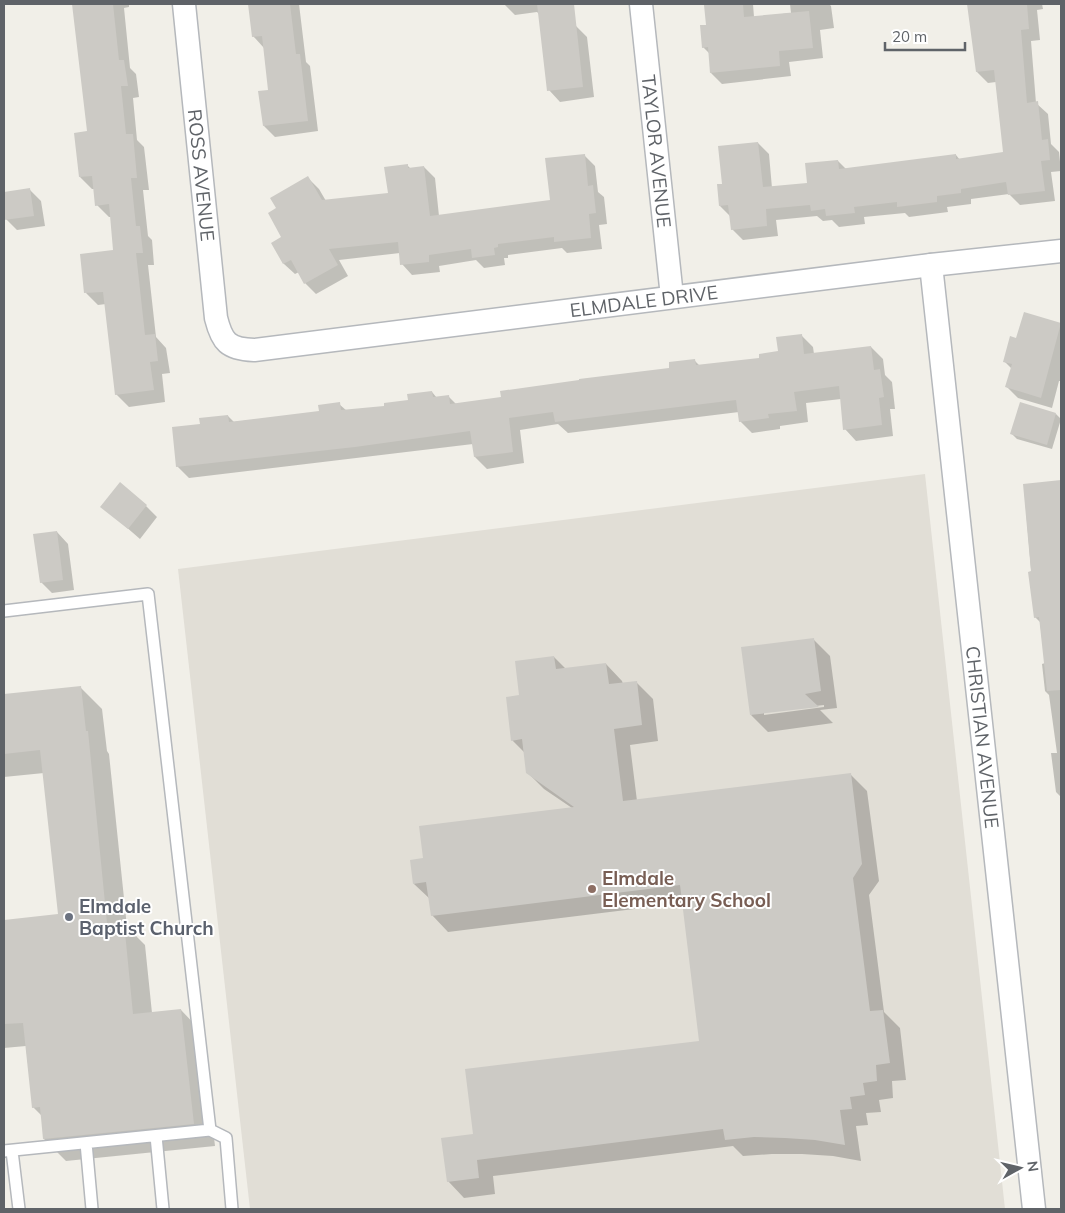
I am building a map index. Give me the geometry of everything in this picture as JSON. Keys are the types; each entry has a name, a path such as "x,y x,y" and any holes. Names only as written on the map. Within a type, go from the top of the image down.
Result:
{"street":[{"name":"ROSS AVENUE","path":"184,4 216,318 220,334 228,344"},
{"name":"TAYLOR AVENUE","path":"641,4 672,297"},
{"name":"ELMDALE DRIVE","path":"228,344 239,349 254,350 931,265 1061,251"},
{"name":"CHRISTIAN AVENUE","path":"931,265 1034,1209"}],"lane":[{"path":"4,611 148,594 210,1130"},
{"path":"19,1209 8,1151 210,1130 226,1138 232,1209"},
{"path":"156,1136 163,1209"},
{"path":"86,1143 92,1209"}],"shaded area":[{"name":"Elmdale Elementary School","path":"925,474 1005,1209 250,1209 178,569"}],"building":[{"path":"72,4 113,4 119,60 124,60 128,86 121,86 126,134 133,134 137,178 131,178 136,226 140,226 143,253 136,253 145,335 155,334 158,361 150,362 154,390 115,395 103,292 84,293 80,254 113,250 109,204 95,206 92,176 79,177 74,133 87,131"},
{"path":"248,4 290,4 296,54 300,54 308,121 263,126 258,91 268,90 262,36 252,37"},
{"path":"537,4 574,4 583,87 547,91"},
{"path":"743,4 744,17 809,11 813,48 779,51 780,66 710,73 708,47 702,48 700,25 706,25 704,5"},
{"path":"967,4 1027,4 1029,29 1021,30 1027,103 1038,101 1042,140 1048,139 1050,160 1041,161 1045,191 1008,195 1006,182 961,189 961,193 937,196 937,202 897,207 897,202 854,207 855,213 826,216 825,209 811,211 810,205 766,209 767,226 731,230 728,205 719,206 717,184 722,184 718,146 758,142 763,187 807,183 805,163 838,160 839,169 956,154 956,159 1003,152 994,70 976,72"},
{"path":"585,154 588,186 593,185 596,213 589,214 591,238 554,242 554,237 498,244 498,247 494,248 495,255 472,258 471,249 429,255 429,262 400,265 398,242 329,249 338,265 304,284 291,260 283,264 271,243 281,237 268,213 276,208 270,198 308,176 322,200 388,193 384,167 408,164 408,168 424,166 430,216 550,200 545,158"},
{"path":"30,188 34,216 4,220 4,192"},
{"path":"1024,312 1061,323 1041,398 1005,387 1012,364 1003,362 1010,336 1016,338"},
{"path":"802,334 804,354 871,346 874,370 880,369 884,397 879,398 882,425 843,430 839,386 794,392 797,411 768,414 769,418 739,422 736,400 555,422 553,412 509,418 513,452 474,457 470,431 355,447 176,467 172,427 200,424 199,418 228,415 229,422 319,411 318,405 340,402 341,410 384,406 384,403 408,400 407,394 432,391 433,397 449,395 450,404 501,397 500,391 669,368 669,362 695,359 696,365 759,358 759,354 778,351 776,337"},
{"path":"1020,402 1056,413 1047,445 1010,434"},
{"path":"1061,480 1061,690 1047,691 1039,617 1034,618 1028,572 1031,571 1023,484"},
{"path":"120,482 147,505 128,529 100,507"},
{"path":"57,531 63,580 40,583 33,534"},
{"path":"814,638 821,691 805,694 819,707 750,715 741,647"},
{"path":"554,656 556,669 606,663 609,684 637,681 642,725 614,729 623,801 851,773 862,864 853,878 870,1011 883,1010 890,1063 876,1065 877,1081 863,1083 865,1095 850,1097 852,1109 840,1110 845,1145 785,1138 754,1137 725,1140 723,1129 477,1160 479,1178 447,1182 441,1138 473,1134 465,1069 699,1041 680,885 431,916 426,882 413,884 410,860 423,858 419,826 574,807 526,773 522,739 511,741 506,697 519,695 515,661"},
{"name":"Elmdale Baptist Church","path":"81,686 86,731 88,731 107,923 124,922 133,1014 181,1009 194,1124 43,1139 40,1107 32,1108 23,1023 4,1024 4,920 58,914 40,750 4,754 4,694"}],"place":[{"name":"Elmdale Elementary School","path":"592,889"},
{"name":"Elmdale Baptist Church","path":"69,917"}]}
